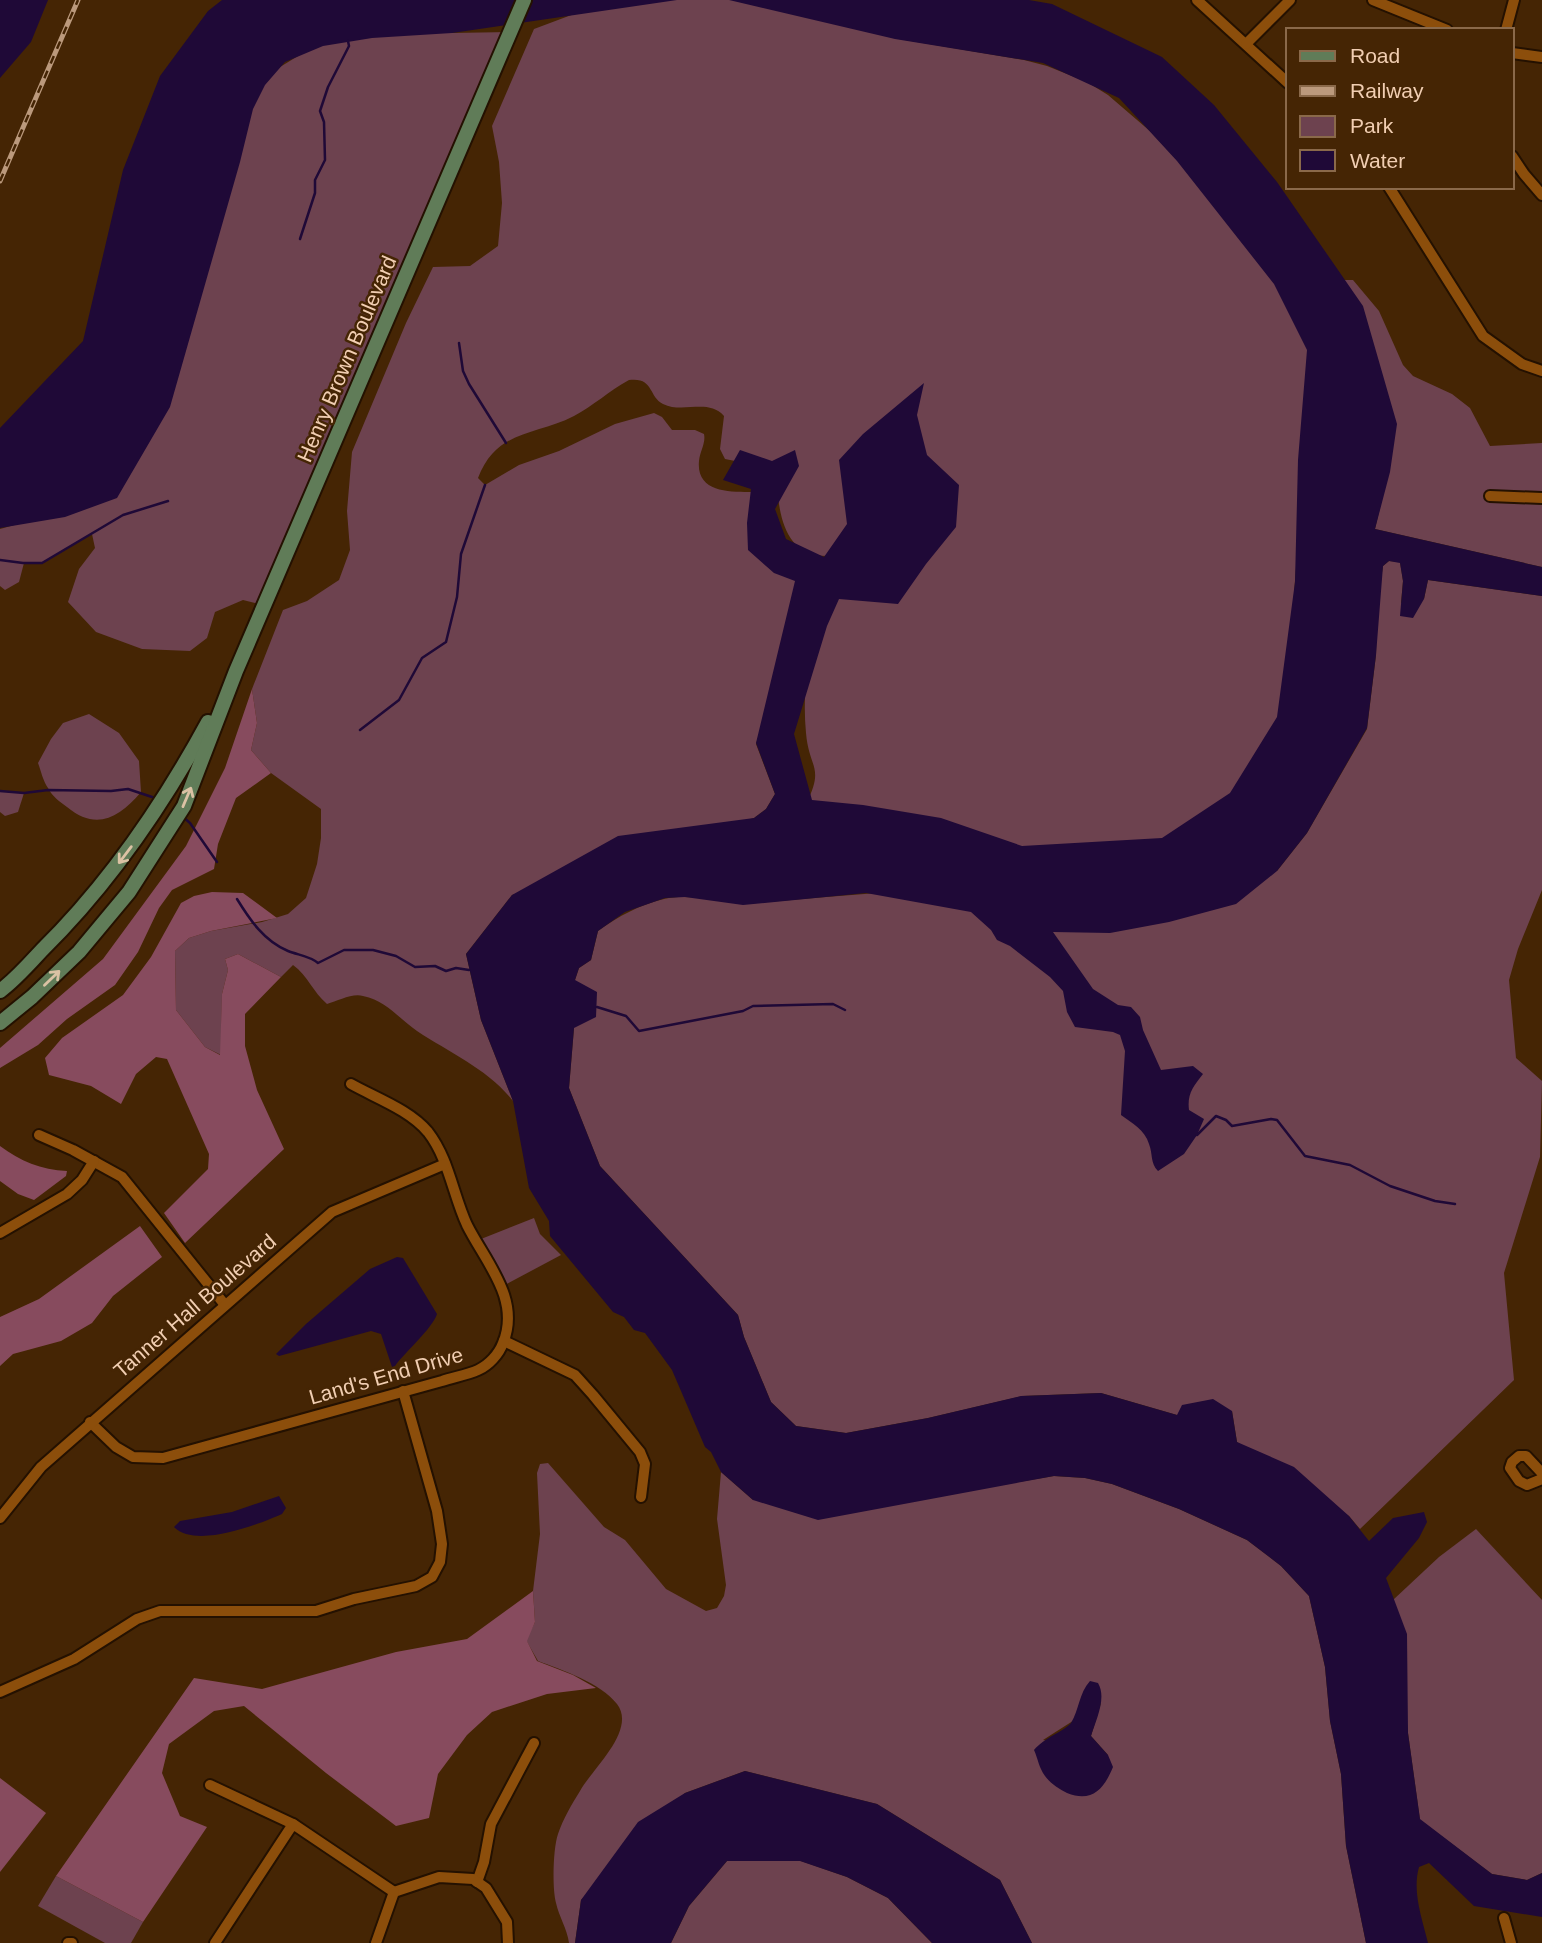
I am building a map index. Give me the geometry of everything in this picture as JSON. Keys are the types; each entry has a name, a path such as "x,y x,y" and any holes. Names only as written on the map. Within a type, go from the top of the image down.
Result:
{"main road":[{"name":"Henry Brown Boulevard","path":"0,1023 33,997 79,952 129,892 184,806 236,671 524,0"},
{"name":"Henry Brown Boulevard","path":"0,991 69,923 126,854 178,777 236,671"}],"street":[{"path":"1197,0 1286,81"},
{"path":"1246,44 1290,0"},
{"path":"1373,0 1442,28"},
{"path":"1507,28 1514,0"},
{"path":"1514,53 1542,57"},
{"path":"1514,159 1542,195"},
{"path":"1390,189 1483,336 1521,364 1542,371"},
{"path":"1490,496 1542,498"},
{"path":"351,1084 415,1119 428,1132 445,1164 467,1224 505,1294 509,1309 504,1341 575,1375 593,1395 640,1452 645,1464 640,1497"},
{"path":"39,1135 122,1177 225,1305"},
{"path":"0,1233 66,1194 82,1180 94,1161"},
{"name":"Tanner Hall Boulevard","path":"0,1518 41,1467 332,1212 445,1164"},
{"name":"Land's End Drive","path":"90,1422 116,1447 133,1457 163,1458 480,1369 492,1360 504,1341"},
{"path":"0,1692 74,1659 137,1619 160,1611 316,1611 354,1599 416,1586 432,1577 440,1562 442,1544 437,1511 403,1391"},
{"path":"1542,1473 1526,1456 1519,1456 1510,1468 1519,1481 1527,1485 1542,1479"},
{"path":"477,1882 484,1862 491,1824 534,1742"},
{"path":"210,1785 293,1825 394,1892"},
{"path":"215,1943 293,1825"},
{"path":"394,1892 439,1877 473,1879 486,1888 507,1922 508,1942"},
{"path":"376,1943 394,1892"},
{"path":"1504,1918 1511,1943"}],"green space":[{"path":"628,0 790,0 893,38 1047,66 1087,82 1108,95 1151,132 1236,223 1313,342 1283,739 1155,877 806,804 812,792 815,774 806,733 808,666 829,556 812,554 791,539 781,513 775,469 725,459 720,449 724,416 711,408 679,408 663,404 643,381 629,380 574,416 506,442 486,462 478,478 485,485 519,465 559,451 615,424 654,413 662,417 672,430 695,430 704,434 699,461 703,479 716,489 753,492 805,580 756,744 775,794 766,809 754,818 512,895 466,954 481,1020 513,1101 492,1080 468,1062 417,1031 379,1002 359,995 327,1004 293,965 281,977 238,954 225,959 228,970 222,994 221,1055 205,1047 176,1010 175,951 189,938 288,914 306,898 317,864 321,838 321,809 271,773 251,750 257,723 252,689 283,610 307,601 339,580 350,550 347,511 352,452 406,323 433,267 470,266 498,246 502,203 499,162 492,126 534,29 582,11"},
{"path":"430,29 451,33 513,32 271,607 243,600 215,612 207,638 190,651 142,649 96,632 68,602 79,569 95,548 92,534 42,563 24,563 19,582 5,590 0,586 0,529 36,519 188,339 253,103 265,82 280,67 321,42"},
{"path":"1338,280 1353,280 1379,311 1403,365 1413,376 1452,394 1470,408 1490,446 1542,443 1542,567 1375,529 1391,461"},
{"path":"1389,561 1400,562 1403,581 1401,603 1424,599 1428,580 1542,596 1542,890 1518,949 1509,980 1516,1058 1542,1081 1540,1157 1504,1273 1514,1380 1360,1529 1349,1516 1237,1442 1232,1411 1177,1415 1101,1393 1022,1396 928,1418 846,1433 796,1426 771,1402 744,1337 738,1315 600,1166 569,1088 575,980 579,968 591,960 598,931 638,908 676,897 758,903 953,888 1277,871 1307,833 1367,729 1376,655 1377,607 1383,566"},
{"path":"89,714 119,733 139,761 141,792 124,809 97,820 78,814 56,799 46,785 38,763 63,723"},
{"path":"0,791 24,793 18,812 5,816 0,812"},
{"path":"534,1218 540,1234 561,1255 501,1287 476,1241"},
{"path":"548,1463 604,1527 625,1540 666,1589 706,1611 717,1608 724,1596 726,1585 717,1519 721,1472 753,1500 1013,1483 1054,1476 1085,1478 1112,1484 1179,1509 1247,1540 1281,1566 1309,1596 1325,1667 1330,1721 1341,1774 1346,1846 1366,1943 1032,1943 1000,1880 877,1804 745,1771 685,1793 581,1900 575,1943 569,1943 555,1897 556,1840 574,1801 617,1737 622,1714 610,1696 601,1690 580,1678 538,1661 526,1640 535,1622 533,1591 540,1534 537,1473 540,1464","holes":["1101,1703 1091,1736 1108,1755 1043,1740"]},
{"path":"1476,1529 1542,1600 1542,1873 1527,1880 1492,1874 1420,1820 1393,1600 1439,1557"},
{"path":"727,1861 801,1861 847,1877 888,1898 932,1943 671,1943 689,1906"},
{"path":"56,1876 143,1922 131,1943 105,1943 38,1906"}],"shaded area":[{"path":"252,689 257,723 251,750 271,773 236,798 218,844 214,869 172,890 159,908 138,952 115,985 67,1019 38,1045 0,1068 0,1048 103,959 186,846 225,768"},
{"path":"212,892 243,893 277,918 189,938 175,951 176,1010 205,1047 220,1055 222,994 228,970 225,959 238,954 281,977 245,1014 245,1046 257,1090 284,1149 185,1243 164,1213 208,1169 209,1154 167,1059 156,1057 136,1074 121,1104 91,1086 49,1075 45,1058 62,1038 123,995 151,957 181,903 194,896"},
{"path":"0,1146 31,1164 67,1171 66,1176 34,1200 18,1194 0,1181"},
{"path":"140,1226 162,1257 113,1296 92,1323 61,1341 13,1354 0,1366 0,1317 39,1299"},
{"path":"533,1591 535,1622 527,1641 537,1661 573,1675 596,1688 547,1694 492,1712 467,1735 438,1774 429,1818 396,1826 244,1706 214,1711 169,1744 162,1773 180,1816 207,1827 143,1922 56,1876 194,1678 262,1689 396,1652 467,1639"},
{"path":"0,1778 46,1813 0,1872"}],"water":[{"path":"0,0 48,0 31,42 0,78"},
{"path":"222,0 677,0 452,33 372,38 323,46 285,62 265,85 253,109 170,407 117,498 65,517 0,528 0,428 83,341 123,170 160,76 208,11"},
{"path":"729,0 1029,0 1052,4 1162,57 1214,105 1277,182 1363,306 1397,424 1390,472 1375,529 1542,567 1542,596 1428,580 1424,599 1413,618 1400,616 1403,581 1400,563 1389,561 1383,566 1367,728 1307,833 1277,871 1236,904 1169,922 1110,933 1053,932 1093,989 1118,1005 1131,1007 1140,1017 1161,1070 1193,1066 1203,1074 1189,1099 1189,1110 1204,1119 1197,1135 1184,1154 1158,1171 1147,1139 1138,1127 1121,1115 1125,1051 1120,1035 1075,1027 1067,1012 1063,991 1050,977 1010,946 997,940 991,930 971,912 866,893 743,905 685,897 665,898 625,912 598,931 591,960 579,968 575,980 597,992 596,1017 574,1028 569,1088 600,1166 738,1315 744,1337 771,1402 796,1426 846,1433 928,1418 1021,1396 1101,1393 1177,1415 1182,1405 1213,1399 1232,1411 1237,1442 1294,1467 1349,1516 1369,1541 1393,1518 1424,1512 1427,1522 1419,1538 1386,1578 1407,1634 1408,1733 1420,1819 1492,1874 1527,1880 1542,1873 1542,1917 1474,1906 1429,1863 1419,1867 1417,1876 1419,1905 1428,1943 1366,1943 1346,1846 1341,1774 1330,1721 1325,1667 1309,1596 1281,1566 1247,1540 1179,1509 1112,1484 1085,1478 1054,1476 818,1520 753,1500 721,1472 711,1452 705,1447 672,1370 645,1333 634,1330 624,1317 613,1312 550,1236 549,1221 529,1188 513,1101 481,1020 466,954 512,895 618,836 754,818 766,809 775,794 756,743 795,581 774,573 748,550 747,523 751,489 723,480 740,450 772,461 795,450 799,466 775,509 786,539 824,557 847,524 839,460 863,434 924,383 917,415 927,455 959,485 956,527 898,604 839,599 827,626 794,734 812,800 941,818 1022,846 1162,838 1230,793 1277,717 1295,582 1298,460 1307,350 1274,284 1177,161 1119,98 1043,63 895,39"},
{"path":"397,1257 403,1258 437,1314 395,1366 392,1367 381,1334 371,1331 279,1356 276,1354 306,1324 370,1269"},
{"path":"279,1496 286,1508 282,1514 243,1529 197,1536 174,1527 180,1521 232,1512"},
{"path":"1090,1681 1098,1683 1101,1695 1100,1709 1091,1736 1108,1755 1113,1767 1106,1782 1096,1792 1076,1796 1061,1790 1047,1779 1034,1750 1071,1723"},
{"path":"745,1771 877,1804 1000,1880 1032,1943 932,1943 888,1898 847,1877 800,1861 727,1861 689,1906 671,1943 575,1943 581,1900 638,1822 685,1793"}],"waterway":[{"path":"300,239 315,193 315,180 325,160 324,122 320,111 328,87 349,46 348,41"},
{"path":"459,343 463,371 469,384 506,443"},
{"path":"360,730 399,700 422,658 446,642 457,597 461,554 485,485"},
{"path":"0,560 42,563 123,515 168,501"},
{"path":"0,791 24,793 128,789 155,798"},
{"path":"183,817 217,862"},
{"path":"237,899 253,922 272,942 318,963 344,950 373,950 396,956 415,967 435,966 446,971 456,968 469,970"},
{"path":"597,1007 626,1016 639,1031 743,1011 753,1006 833,1004 845,1010"},
{"path":"1197,1135 1216,1116 1232,1126 1277,1120 1305,1156 1350,1165 1390,1186 1435,1201 1455,1204"}],"railway":[{"path":"0,181 78,0"}]}
